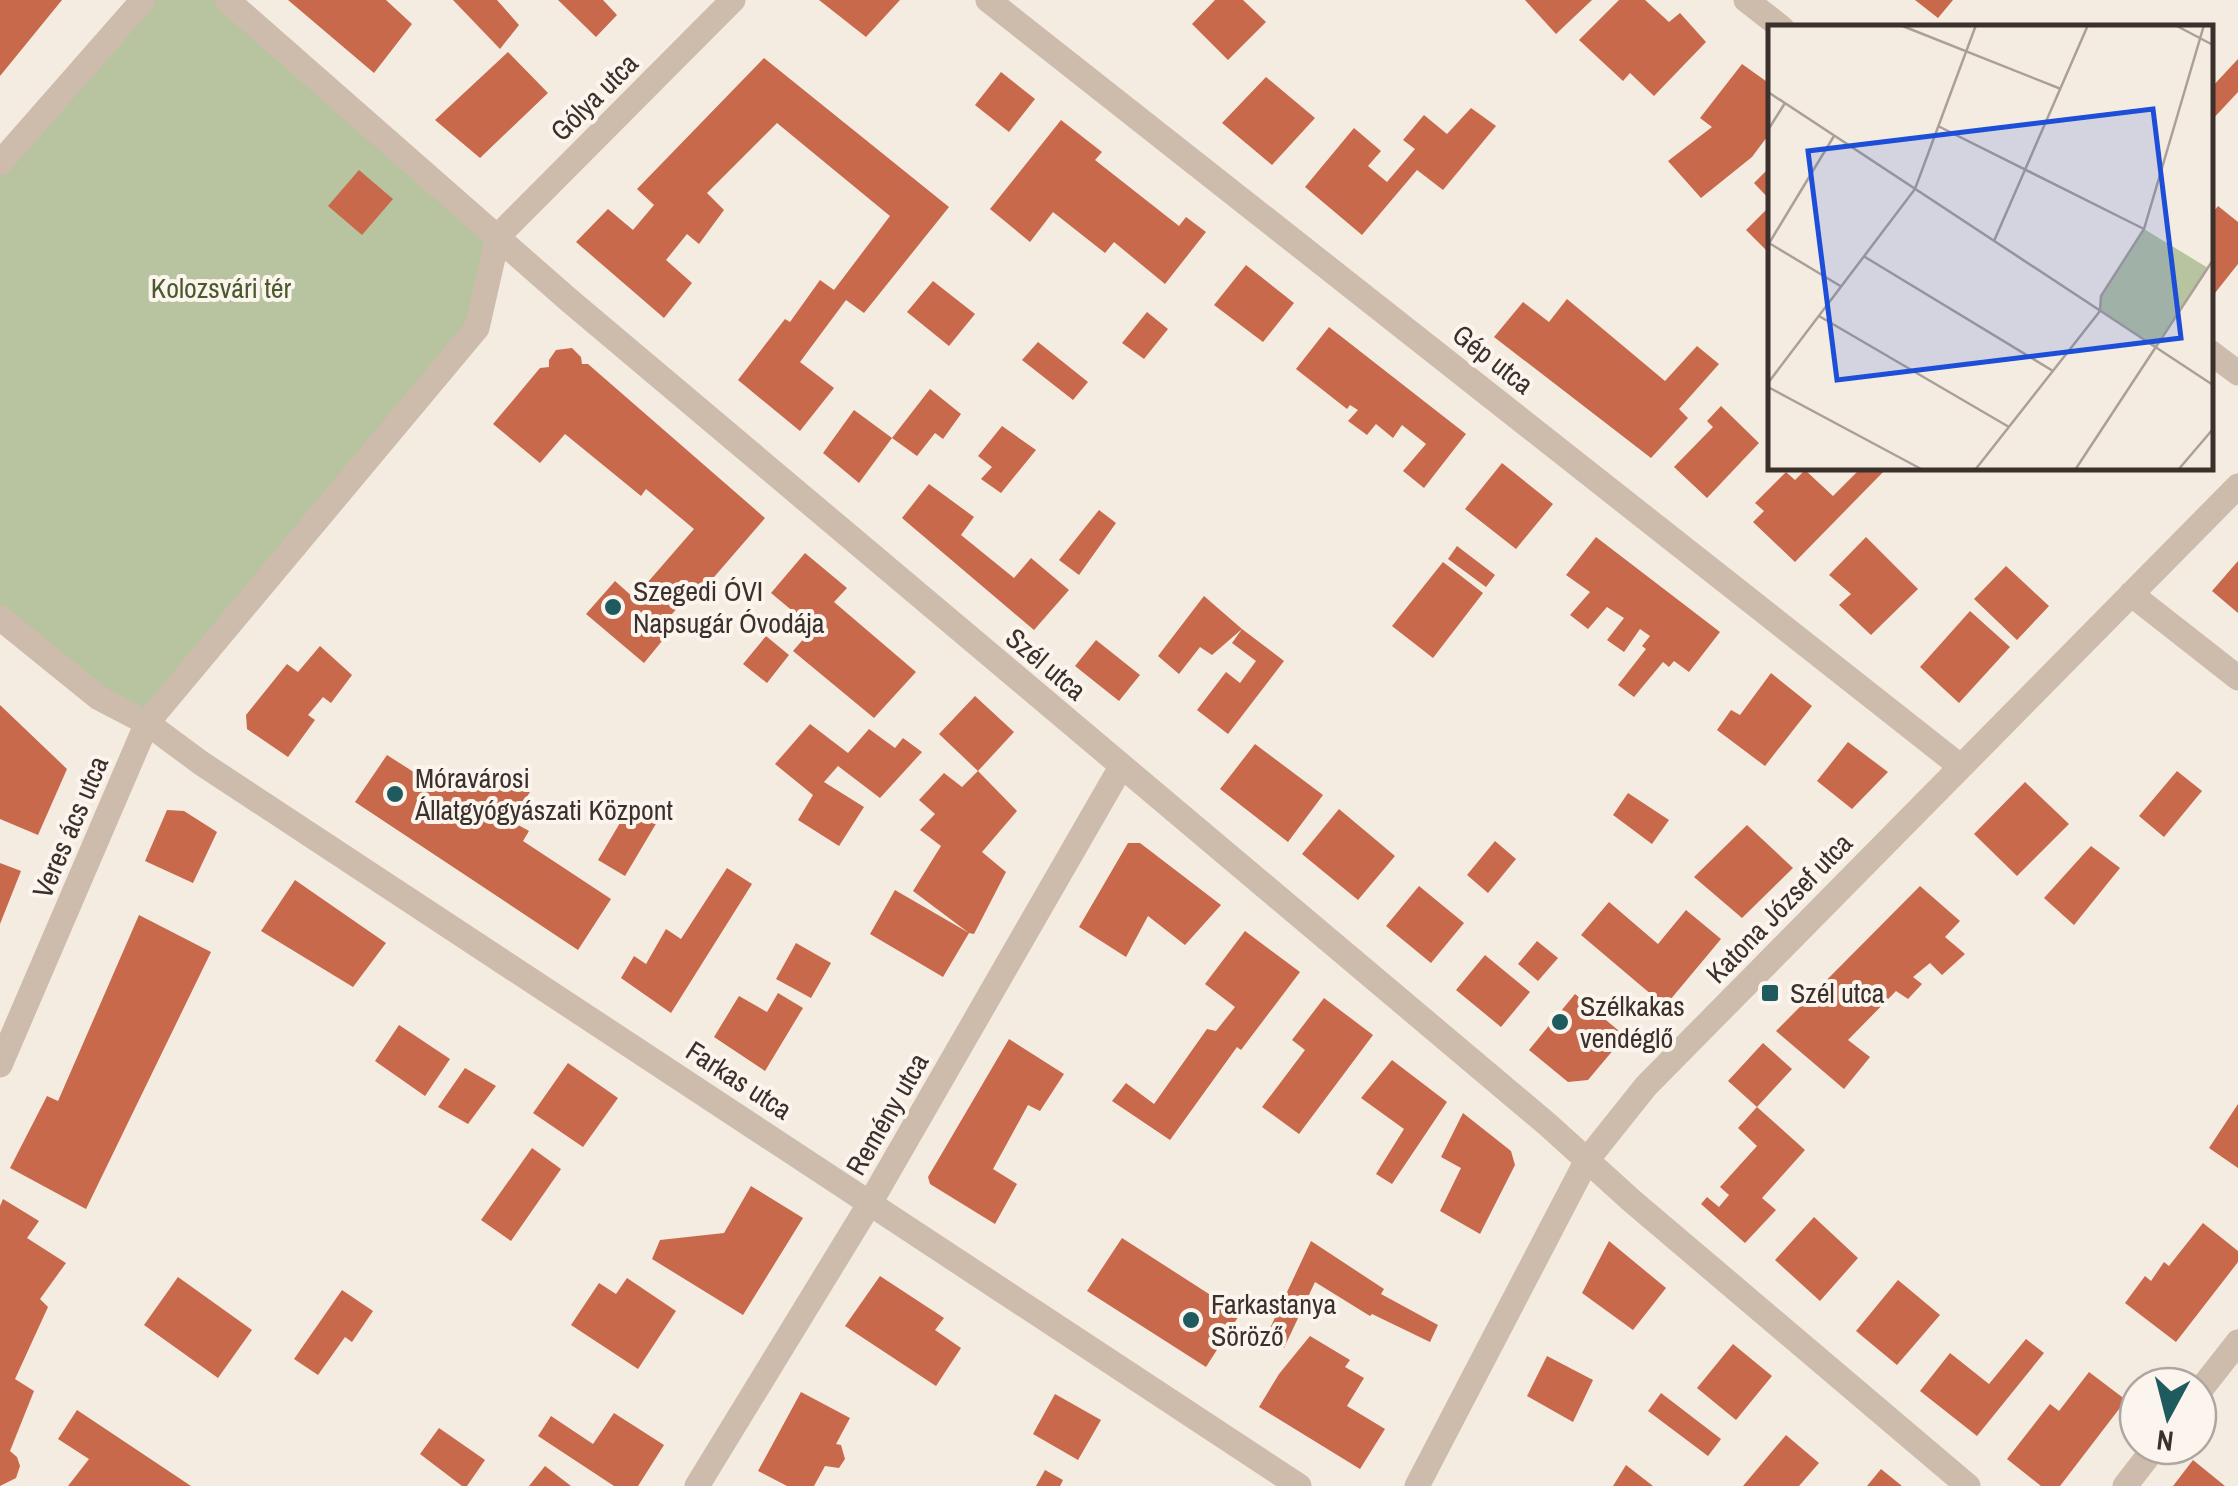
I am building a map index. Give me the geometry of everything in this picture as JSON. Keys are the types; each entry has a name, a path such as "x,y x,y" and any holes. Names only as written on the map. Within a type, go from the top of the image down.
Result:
{"street":[{"path":"0,163 142,0"},
{"path":"0,618 100,698 147,723 477,328 498,236 227,0"},
{"name":"Gólya utca","path":"498,236 733,0"},
{"name":"Gép utca","path":"988,0 1960,766"},
{"path":"1746,0 1778,25"},
{"name":"Szél utca","path":"498,236 1968,1486"},
{"path":"2213,354 2238,373"},
{"name":"Katona József utca","path":"1417,1486 1587,1160 1646,1086 2238,486"},
{"path":"2131,594 2238,678"},
{"name":"Veres ács utca","path":"0,1066 147,723"},
{"name":"Farkas utca","path":"147,723 201,763 1299,1486"},
{"name":"Remény utca","path":"696,1486 870,1202 1122,767"},
{"path":"2218,1368 2238,1342"},
{"path":"2125,1486 2140,1466"}],"green space":[{"name":"Kolozsvári tér","path":"143,0 227,0 498,236 477,328 147,723 0,618 0,163"}],"building":[{"path":"0,0 62,0 0,76"},
{"path":"288,0 386,0 412,24 374,73"},
{"path":"453,0 497,0 519,25 500,49"},
{"path":"558,0 603,0 617,15 596,37"},
{"path":"819,0 900,0 866,37"},
{"path":"1215,0 1243,0 1266,22 1228,60 1192,24"},
{"path":"1525,0 1592,0 1556,34"},
{"path":"1619,0 1645,0 1669,22 1680,13 1706,42 1654,96 1630,73 1623,81 1579,40"},
{"path":"1915,0 1953,0 1938,18"},
{"path":"508,52 548,93 480,158 435,120"},
{"path":"764,58 949,207 864,313 846,300 800,362 834,388 800,431 738,380 785,319 790,322 820,280 834,290 890,216 777,123 707,193 724,210 699,244 687,234 666,260 692,283 664,318 576,242 608,209 633,230 654,205 637,189"},
{"path":"2238,59 2238,92 2213,119 2213,86"},
{"path":"1742,64 1768,83 1768,136 1752,157 1701,198 1668,161 1712,127 1700,118"},
{"path":"1001,72 1035,99 1009,132 975,105"},
{"path":"1266,77 1315,118 1272,165 1222,123"},
{"path":"1471,108 1496,126 1443,190 1417,170 1362,235 1305,187 1354,128 1381,151 1368,166 1387,182 1415,149 1403,140 1424,115 1447,134"},
{"path":"1061,120 1102,152 1095,160 1179,226 1186,217 1206,232 1165,284 1114,242 1105,253 1053,212 1030,242 990,209"},
{"path":"1768,169 1768,198 1754,183"},
{"path":"359,170 393,199 362,235 328,206"},
{"path":"2218,206 2238,222 2238,264 2215,293 2213,291 2213,212"},
{"path":"1768,208 1768,252 1746,230"},
{"path":"1246,265 1294,303 1263,342 1214,305"},
{"path":"933,281 975,314 949,346 907,312"},
{"path":"1567,299 1665,381 1697,346 1719,364 1679,409 1688,418 1651,458 1494,337 1523,302 1549,322"},
{"path":"1147,312 1168,329 1144,359 1122,343"},
{"path":"1329,327 1466,434 1424,488 1403,471 1426,444 1402,425 1393,438 1376,424 1367,435 1348,421 1358,410 1350,405 1347,409 1296,369"},
{"path":"1038,342 1088,382 1073,400 1022,360"},
{"path":"572,348 582,364 588,364 765,518 702,591 697,586 664,623 671,630 644,663 586,614 615,581 634,598 694,529 646,489 641,496 565,434 540,463 493,424 540,368 549,367 556,350"},
{"path":"930,389 961,414 943,439 935,433 917,456 892,438"},
{"path":"1721,406 1759,443 1707,498 1674,467 1713,427 1707,421"},
{"path":"854,410 892,438 859,483 823,453"},
{"path":"1002,426 1036,450 1001,493 981,479 992,467 978,456"},
{"path":"1502,463 1553,504 1516,549 1465,509"},
{"path":"1805,470 1833,496 1859,470 1885,470 1795,562 1753,522 1764,511 1755,503 1786,472 1795,480"},
{"path":"929,484 974,517 961,535 1014,578 1031,558 1069,590 1034,630 902,518"},
{"path":"1099,510 1116,523 1079,575 1059,560"},
{"path":"1596,537 1720,632 1689,672 1674,661 1669,667 1663,662 1634,697 1618,685 1646,649 1642,646 1650,636 1640,629 1624,652 1607,640 1624,618 1607,607 1588,629 1570,615 1590,592 1566,575"},
{"path":"1866,537 1918,589 1871,635 1839,605 1851,594 1829,575"},
{"path":"1457,546 1495,575 1486,587 1448,559"},
{"path":"805,553 847,588 834,602 916,672 874,718 793,651 813,628 771,593"},
{"path":"2238,561 2238,613 2212,591"},
{"path":"1443,562 1483,593 1433,658 1392,626"},
{"path":"2006,566 2049,606 2017,640 1974,599"},
{"path":"1204,596 1242,629 1212,655 1200,647 1179,674 1158,656"},
{"path":"1970,611 2010,647 1959,703 1920,667"},
{"path":"1242,629 1284,661 1228,734 1197,710 1226,672 1240,683 1256,661 1232,643"},
{"path":"766,636 789,655 767,683 743,664"},
{"path":"1096,640 1140,675 1119,701 1075,666"},
{"path":"320,646 352,675 331,703 323,697 308,715 315,720 288,757 247,729 246,715 287,664 298,672"},
{"path":"1771,673 1812,706 1765,766 1717,730 1731,710 1740,715"},
{"path":"975,696 1014,732 978,771 939,734"},
{"path":"0,705 67,769 38,835 0,819"},
{"path":"810,724 848,753 869,729 895,748 903,738 922,752 880,798 838,766 824,782 864,807 839,846 798,820 813,795 775,764"},
{"path":"1848,742 1888,772 1852,809 1817,781"},
{"path":"1255,744 1323,795 1288,842 1220,789"},
{"path":"387,755 434,785 443,772 470,789 487,766 530,792 511,821 529,831 523,841 611,899 578,950 355,802"},
{"path":"978,771 1017,811 982,852 1006,872 974,934 913,891 941,846 920,830 935,814 919,800 944,773 962,787"},
{"path":"2177,771 2202,791 2164,837 2139,816"},
{"path":"2025,782 2069,824 2017,876 1974,834"},
{"path":"1628,793 1669,820 1652,844 1613,815"},
{"path":"630,806 657,822 625,876 598,860"},
{"path":"1339,809 1395,856 1358,900 1302,854"},
{"path":"167,810 184,811 217,832 193,883 145,861"},
{"path":"1747,825 1793,868 1742,918 1694,877"},
{"path":"1495,841 1516,859 1488,893 1467,875"},
{"path":"1128,843 1140,843 1221,905 1185,945 1148,916 1126,957 1079,927"},
{"path":"2091,846 2120,868 2074,925 2044,898"},
{"path":"0,863 21,871 0,924"},
{"path":"727,868 752,884 671,1013 621,978 634,956 646,964 666,929 681,939"},
{"path":"295,880 386,943 353,987 261,931"},
{"path":"1419,886 1464,923 1431,963 1386,926"},
{"path":"1920,886 1960,921 1945,937 1965,954 1942,975 1930,963 1913,977 1922,984 1908,999 1896,991 1848,1040 1870,1057 1844,1089 1776,1031"},
{"path":"895,890 969,933 943,977 870,934"},
{"path":"1609,902 1658,944 1686,910 1721,939 1665,1006 1581,935"},
{"path":"139,915 211,952 86,1209 10,1168 47,1096 58,1101"},
{"path":"1245,931 1300,972 1241,1050 1237,1047 1170,1140 1112,1101 1126,1083 1154,1104 1207,1029 1216,1031 1235,1007 1205,984"},
{"path":"1537,941 1558,958 1538,981 1518,964"},
{"path":"796,943 831,963 811,998 776,979"},
{"path":"1485,955 1530,992 1501,1027 1456,990"},
{"path":"778,993 803,1008 765,1071 714,1037 739,996 767,1012"},
{"path":"1575,994 1625,1036 1588,1080 1568,1082 1529,1050"},
{"path":"1324,998 1373,1035 1299,1134 1262,1107 1305,1050 1292,1040"},
{"path":"399,1025 450,1059 425,1096 375,1061"},
{"path":"1009,1039 1064,1074 1040,1111 1028,1105 993,1169 1017,1184 995,1224 930,1184 928,1177"},
{"path":"1763,1043 1792,1069 1757,1107 1728,1081"},
{"path":"1392,1060 1447,1102 1392,1184 1376,1174 1404,1129 1361,1098"},
{"path":"568,1063 618,1098 583,1147 533,1113"},
{"path":"465,1068 496,1086 468,1124 438,1107"},
{"path":"2238,1104 2238,1168 2209,1148"},
{"path":"1757,1107 1805,1150 1762,1198 1776,1210 1745,1243 1701,1204 1707,1197 1719,1207 1729,1195 1720,1187 1757,1146 1738,1128"},
{"path":"1463,1113 1511,1151 1515,1165 1480,1234 1440,1211 1461,1168 1441,1157"},
{"path":"532,1148 561,1169 511,1241 481,1220"},
{"path":"751,1186 803,1218 743,1315 652,1259 660,1240 724,1233"},
{"path":"3,1199 39,1221 27,1238 66,1263 40,1299 48,1307 15,1379 34,1391 10,1451 20,1466 16,1478 0,1486 0,1206"},
{"path":"1814,1217 1858,1258 1820,1301 1775,1260"},
{"path":"2203,1223 2238,1251 2238,1262 2176,1342 2125,1303 2145,1276 2151,1281 2164,1262 2169,1266"},
{"path":"1122,1238 1240,1314 1206,1367 1087,1291"},
{"path":"1311,1241 1384,1289 1381,1294 1438,1325 1430,1342 1370,1316 1315,1282 1284,1348 1265,1339"},
{"path":"1609,1241 1666,1288 1633,1330 1582,1293"},
{"path":"880,1276 944,1318 935,1330 961,1348 936,1386 845,1326"},
{"path":"178,1277 252,1330 218,1378 144,1325"},
{"path":"627,1278 676,1311 638,1369 571,1325 599,1283 616,1294"},
{"path":"1898,1280 1940,1315 1897,1365 1856,1331"},
{"path":"342,1290 373,1311 352,1342 345,1337 318,1375 294,1359"},
{"path":"1310,1336 1350,1360 1345,1367 1364,1378 1347,1406 1385,1429 1360,1469 1259,1407 1279,1374"},
{"path":"2026,1339 2044,1353 1977,1436 1920,1391 1950,1353 1989,1384"},
{"path":"1733,1344 1772,1376 1736,1420 1697,1388"},
{"path":"1547,1356 1593,1380 1573,1422 1527,1396"},
{"path":"2089,1372 2118,1394 2118,1410 2060,1486 2041,1486 2007,1459 2050,1404 2059,1411"},
{"path":"801,1392 850,1418 836,1444 841,1445 845,1459 839,1468 825,1466 814,1486 787,1486 758,1471"},
{"path":"1661,1393 1721,1439 1708,1456 1648,1411"},
{"path":"1055,1394 1101,1420 1078,1460 1033,1434"},
{"path":"77,1410 191,1486 68,1486 89,1459 58,1439"},
{"path":"614,1413 664,1445 638,1486 614,1486 538,1436 551,1416 593,1444"},
{"path":"439,1428 485,1460 467,1486 420,1454"},
{"path":"1786,1435 1819,1463 1799,1486 1743,1486"},
{"path":"1626,1465 1653,1486 1613,1486"},
{"path":"545,1466 571,1486 529,1486"},
{"path":"2188,1466 2200,1466 2225,1486 2173,1486"},
{"path":"1881,1469 1902,1486 1867,1486"},
{"path":"1045,1470 1063,1480 1060,1486 1036,1486"}],"place":[{"name":"Szegedi ÓVI Napsugár Óvodája","path":"613,607"},
{"name":"Móravárosi Állatgyógyászati Központ","path":"395,794"},
{"name":"Szél utca","path":"1770,993"},
{"name":"Szélkakas vendéglő","path":"1560,1022"},
{"name":"Farkastanya Söröző","path":"1191,1320"}]}
